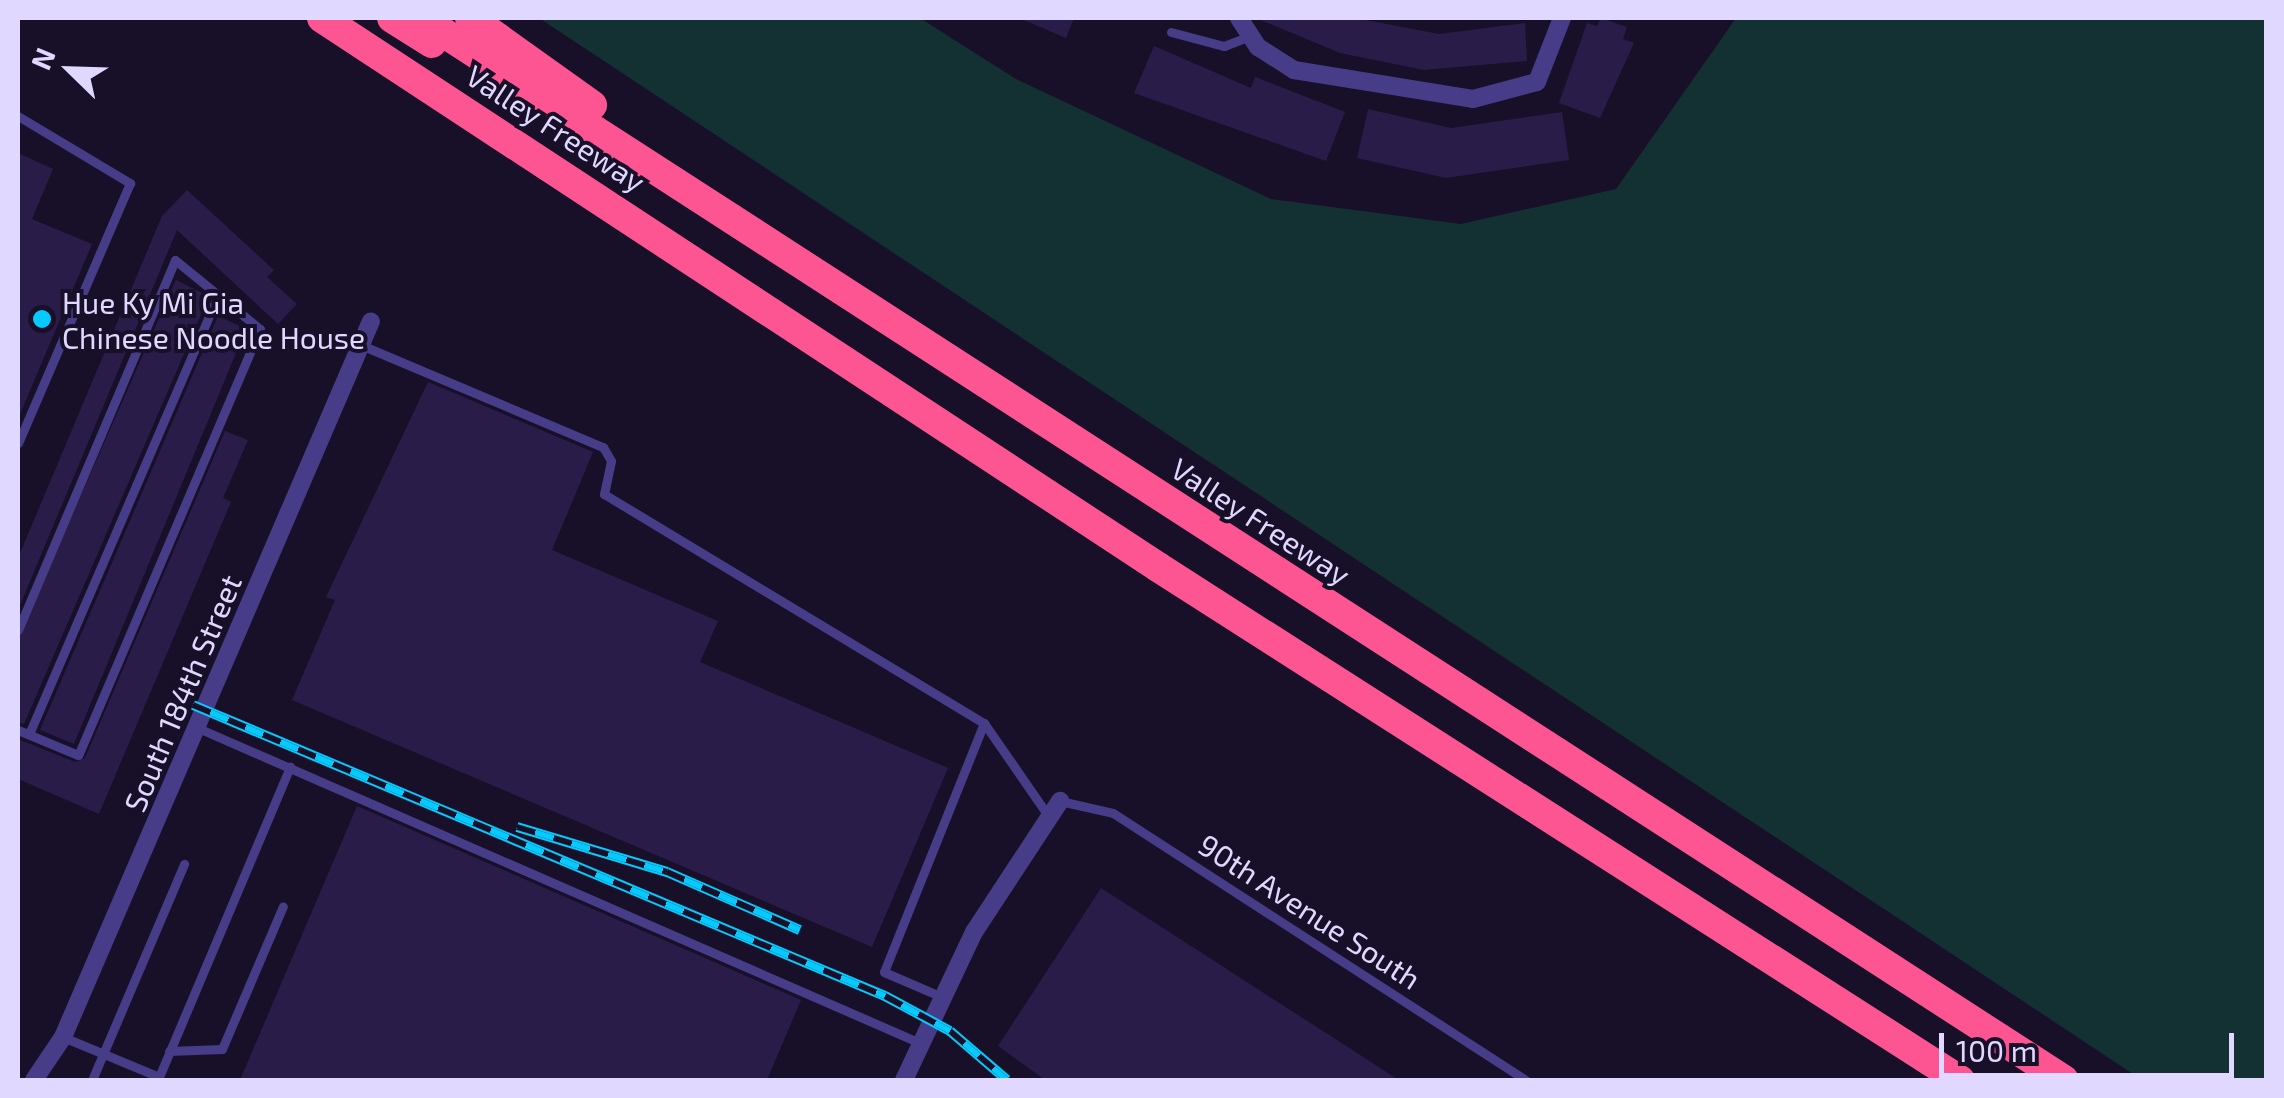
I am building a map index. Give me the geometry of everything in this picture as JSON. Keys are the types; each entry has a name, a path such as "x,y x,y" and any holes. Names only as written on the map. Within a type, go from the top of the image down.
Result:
{"highway":[{"name":"Valley Freeway","path":"322,18 1158,567 1960,1080"},
{"path":"392,18 2034,1080"},
{"name":"Valley Freeway","path":"421,18 2064,1080"},
{"path":"470,18 728,213"}],"street":[{"path":"1239,18 1247,37 1272,59 1319,77 1473,99 1537,82 1562,18"},
{"name":"South 184th Street","path":"34,1080 62,1037 371,321"},
{"path":"904,1080 940,996 1055,809"}],"lane":[{"path":"1172,32 1224,46 1247,37"},
{"path":"18,116 130,183 18,443"},
{"path":"18,630 175,260 260,329 78,755 18,730"},
{"path":"29,734 218,295"},
{"path":"361,345 603,447 611,461 604,494 984,723 1055,809"},
{"path":"940,996 884,972 984,723"},
{"path":"198,728 920,1044"},
{"path":"62,1037 158,1077 290,767"},
{"name":"90th Avenue South","path":"1055,809 1113,813 1526,1080"},
{"path":"92,1080 184,864"},
{"path":"169,1051 222,1049 283,906"}],"green space":[{"path":"539,18 920,18 1016,79 1271,199 1461,224 1616,189 1736,18 2266,18 2266,1080 2142,1080"}],"building":[{"path":"1019,18 1074,18 1066,38"},
{"path":"1256,18 1355,18 1439,34 1525,23 1527,61 1424,70 1340,53"},
{"path":"1601,18 1627,27 1623,39 1634,43 1600,118 1559,103 1587,23 1597,26"},
{"path":"1154,46 1251,88 1255,77 1345,112 1326,161 1134,93"},
{"path":"1368,109 1451,128 1562,112 1569,160 1446,178 1357,158"},
{"path":"18,153 53,169 32,219 92,244 18,419"},
{"path":"187,190 274,270 267,277 297,304 278,324 177,230 18,610 18,558 162,216"},
{"path":"176,280 204,294 203,310 24,724 18,722 18,638"},
{"path":"218,316 246,329 74,744 40,730"},
{"path":"428,382 593,452 552,550 718,621 700,662 948,768 872,947 292,700 335,600 326,597"},
{"path":"225,431 248,440 223,498 231,502 99,814 18,779 18,739 75,762 85,758"},
{"path":"357,806 801,1000 767,1080 240,1080"},
{"path":"1101,888 1399,1080 1045,1080 998,1046"}],"railway":[{"path":"193,705 885,996 950,1031 1007,1080"},
{"path":"517,827 667,872 800,930"}],"place":[{"name":"Hue Ky Mi Gia Chinese Noodle House","path":"42,319"}]}
